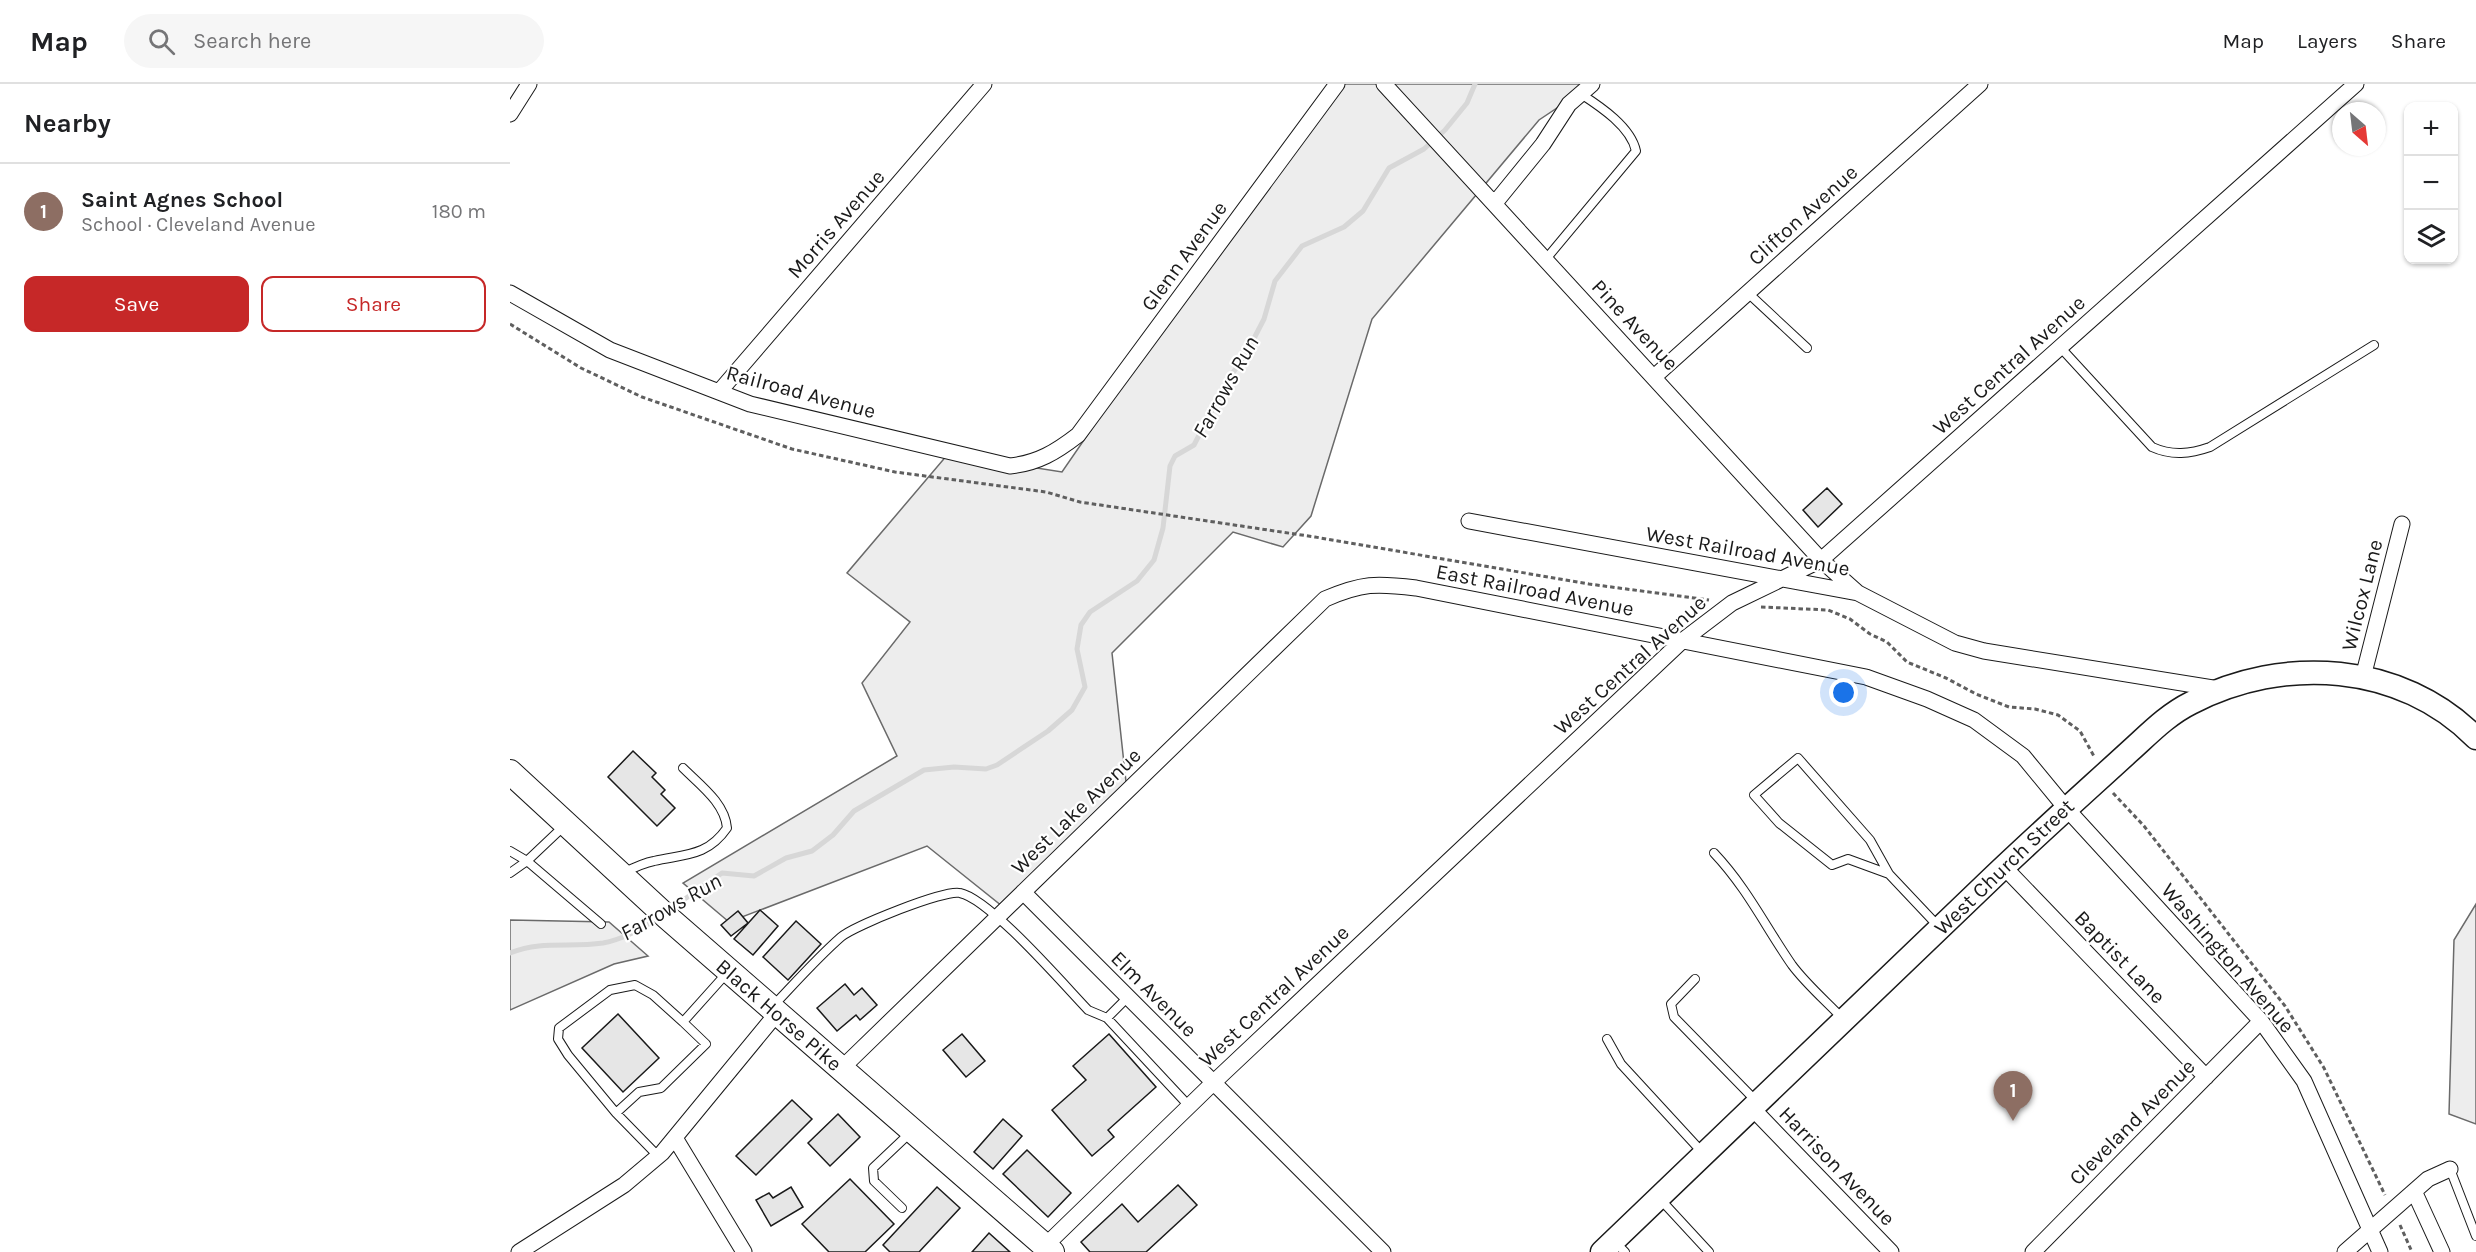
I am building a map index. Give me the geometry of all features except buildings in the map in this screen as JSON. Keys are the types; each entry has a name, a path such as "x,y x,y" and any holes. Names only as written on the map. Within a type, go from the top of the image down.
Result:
{"main road":[{"name":"West Church Street","path":"1614,1248 1659,1198 2065,807 2155,726 2191,703 2252,679 2284,673 2315,672 2362,677 2422,696 2444,709 2476,738"},
{"name":"Black Horse Pike","path":"510,772 660,912 1049,1249"}],"street":[{"path":"510,114 530,84"},
{"name":"Morris Avenue","path":"719,392 984,84"},
{"name":"Glenn Avenue","path":"1060,449 1078,435 1337,84"},
{"name":"Pine Avenue","path":"1384,84 1495,202 1821,560 1858,592"},
{"name":"Clifton Avenue","path":"1654,377 1980,84"},
{"name":"West Central Avenue","path":"1049,1249 1214,1082 1683,641 1732,603 1779,578 1821,560 2356,84"},
{"path":"1495,202 1543,144 1569,104 1586,89"},
{"name":"Railroad Avenue","path":"510,293 610,350 750,404 1010,466 1032,464 1060,449"},
{"name":"West Railroad Avenue","path":"1469,521 1858,592 1955,643 1984,651 2120,671 2222,690"},
{"name":"Wilcox Lane","path":"2362,677 2402,524"},
{"name":"East Railroad Avenue","path":"1345,590 1380,583 1416,588 1866,677 1927,699 1974,720 2023,756 2065,807"},
{"name":"West Lake Avenue","path":"841,1070 1324,599 1345,590"},
{"name":"Washington Avenue","path":"2065,807 2261,1021 2304,1081 2380,1252"},
{"name":"Baptist Lane","path":"2004,867 2206,1077"},
{"name":"Elm Avenue","path":"1023,892 1383,1252"},
{"path":"519,1252 624,1185 658,1156 675,1138 775,1010"},
{"name":"Cleveland Avenue","path":"2033,1252 2261,1021"},
{"name":"Harrison Avenue","path":"1755,1106 1891,1252"},
{"path":"675,1138 744,1252"},
{"path":"2345,1252 2370,1227 2394,1211 2428,1179 2450,1169"},
{"path":"2414,1191 2442,1252"}],"lane":[{"path":"1546,259 1636,151 1635,144 1586,89"},
{"path":"1748,293 1807,348"},
{"path":"2060,348 2152,447 2162,452 2190,454 2210,447 2374,345"},
{"path":"1889,874 1848,859 1832,865 1779,823 1754,795 1798,758 1870,840 1889,874 1940,928"},
{"path":"619,875 655,861 677,859 712,846 728,828 726,817 708,792 683,768"},
{"path":"510,873 527,861 565,825"},
{"path":"510,851 527,861 601,924"},
{"path":"1714,853 1747,892 1793,966 1845,1020"},
{"path":"775,1010 843,935 931,897 959,892 976,900 997,918 1088,1010 1107,1018 1189,1106"},
{"path":"683,1022 729,970"},
{"path":"1695,979 1671,1004 1674,1017 1755,1106"},
{"path":"616,1113 639,1092 661,1088 706,1044 653,995 635,985 610,990 559,1028 558,1039 616,1113 658,1156"},
{"path":"1107,1018 1128,997"},
{"path":"1607,1039 1621,1064 1704,1155"},
{"path":"902,1208 874,1181 873,1168 912,1131"},
{"path":"2450,1169 2476,1236"},
{"path":"1659,1198 1709,1252"}],"path":[{"path":"510,324 581,368 642,397 792,449 895,472 1046,492 1080,502 1315,537 1589,584 1785,610 1828,610 1850,619 1870,634 1887,642 1907,662 1946,678 1976,694 2009,707 2058,716 2080,731 2114,795 2144,826 2285,1006 2324,1068 2371,1171 2394,1211 2412,1252"}],"shaded area":[{"path":"1329,84 1593,84 1539,120 1372,319 1311,516 1283,547 1233,532 1112,653 1127,791 1002,906 927,846 729,922 683,883 897,756 862,683 910,622 847,573 948,454 1062,472"},
{"path":"2476,904 2476,1124 2449,1114 2454,940"},
{"path":"510,920 609,922 648,956 614,964 510,1010"}],"waterway":[{"name":"Farrows Run","path":"669,910 722,873 754,876 786,858 812,851 833,835 854,811 924,770 954,767 986,769 997,765 1048,731 1072,710 1085,687 1077,649 1081,625 1090,612 1137,581 1154,560 1163,528 1170,466 1175,456 1194,445 1226,383 1247,352 1264,319 1275,281 1302,246 1344,227 1363,211 1389,168 1424,149 1445,130 1467,103 1475,84"},
{"name":"Farrows Run","path":"510,953 545,945 603,943 632,933 658,918"}],"place":[{"name":"Saint Agnes School","path":"2013,1121"}]}
